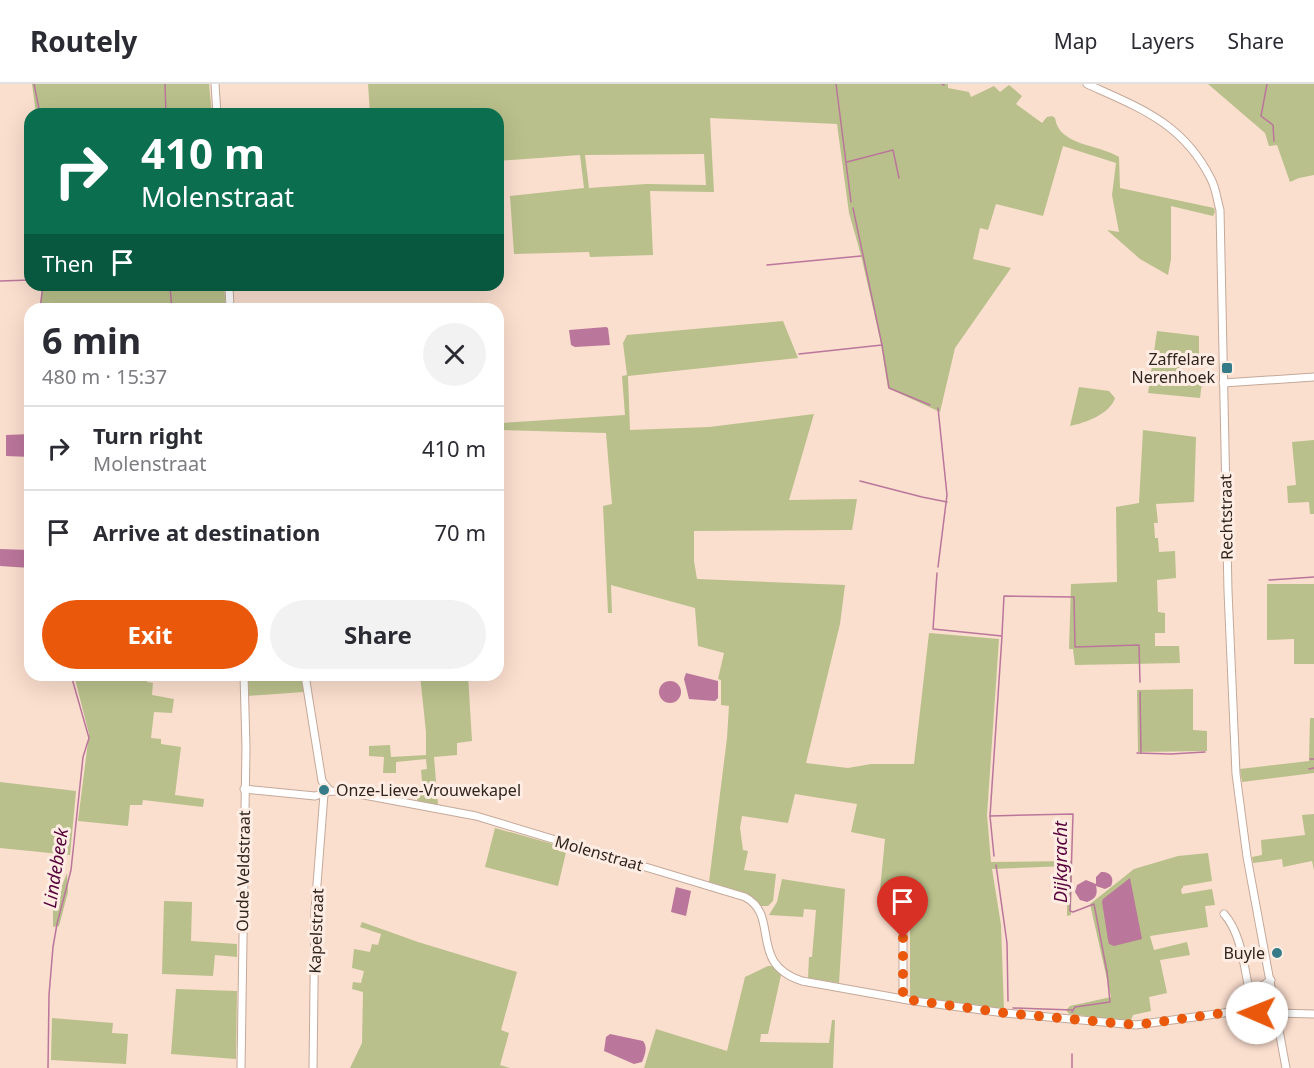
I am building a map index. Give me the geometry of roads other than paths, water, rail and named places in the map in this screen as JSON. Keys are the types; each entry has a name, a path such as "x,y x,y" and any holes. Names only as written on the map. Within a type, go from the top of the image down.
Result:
{"street":[{"path":"215,84 217,108"},
{"name":"Rechtstraat","path":"1087,84 1150,113 1177,133 1199,159 1212,181 1220,210 1233,724 1237,781 1247,857 1286,1068"},
{"path":"1223,383 1314,376"},
{"name":"Oude Veldstraat","path":"241,1068 246,747 244,681"},
{"name":"Kapelstraat","path":"306,681 322,781 327,793 315,910 313,1068"},
{"name":"Molenstraat","path":"244,789 315,796 348,792 476,816 745,897 757,906 772,962 786,974 802,981 903,999 1005,1013 1136,1025 1238,1011 1277,1015 1314,1014"},
{"path":"903,897 903,999"},
{"path":"1224,914 1231,922 1236,937 1250,994"},
{"path":"1238,1011 1250,994 1271,980"}],"waterway":[{"name":"Lindebeek","path":"34,84 39,108"},
{"path":"165,84 166,108"},
{"path":"836,84 851,202"},
{"path":"1267,84 1261,116 1273,125 1274,141"},
{"path":"847,162 893,150 899,178"},
{"path":"853,208 889,388 930,405"},
{"path":"767,265 861,256"},
{"path":"0,281 24,280"},
{"name":"Lindebeek","path":"41,303 42,291"},
{"path":"170,291 171,303"},
{"path":"799,354 882,345"},
{"path":"938,408 947,495 938,567"},
{"path":"860,481 947,502"},
{"name":"Dijkgracht","path":"937,573 933,629 1002,636 990,816 1073,814 1070,911 1094,904 1107,972 1110,1002 1075,1007 1072,1012"},
{"path":"1269,580 1314,577"},
{"path":"1002,635 1004,596 1074,597 1075,647 1139,645 1140,682"},
{"name":"Lindebeek","path":"48,1068 49,995 53,947 71,870 83,757 89,738 73,681"},
{"path":"1140,692 1141,753"},
{"name":"Dijkgracht","path":"1137,753 1205,752"},
{"path":"1309,769 1314,768"},
{"path":"990,816 994,856"},
{"path":"996,865 1007,943 1008,1001"},
{"path":"1013,1008 1072,1010"},
{"name":"Dijkgracht","path":"1072,1054 1072,1068"}],"place":[{"name":"Zaffelare Nerenhoek","path":"1227,368"},
{"name":"Onze-Lieve-Vrouwekapel","path":"324,790"},
{"name":"Buyle","path":"1277,953"}]}
